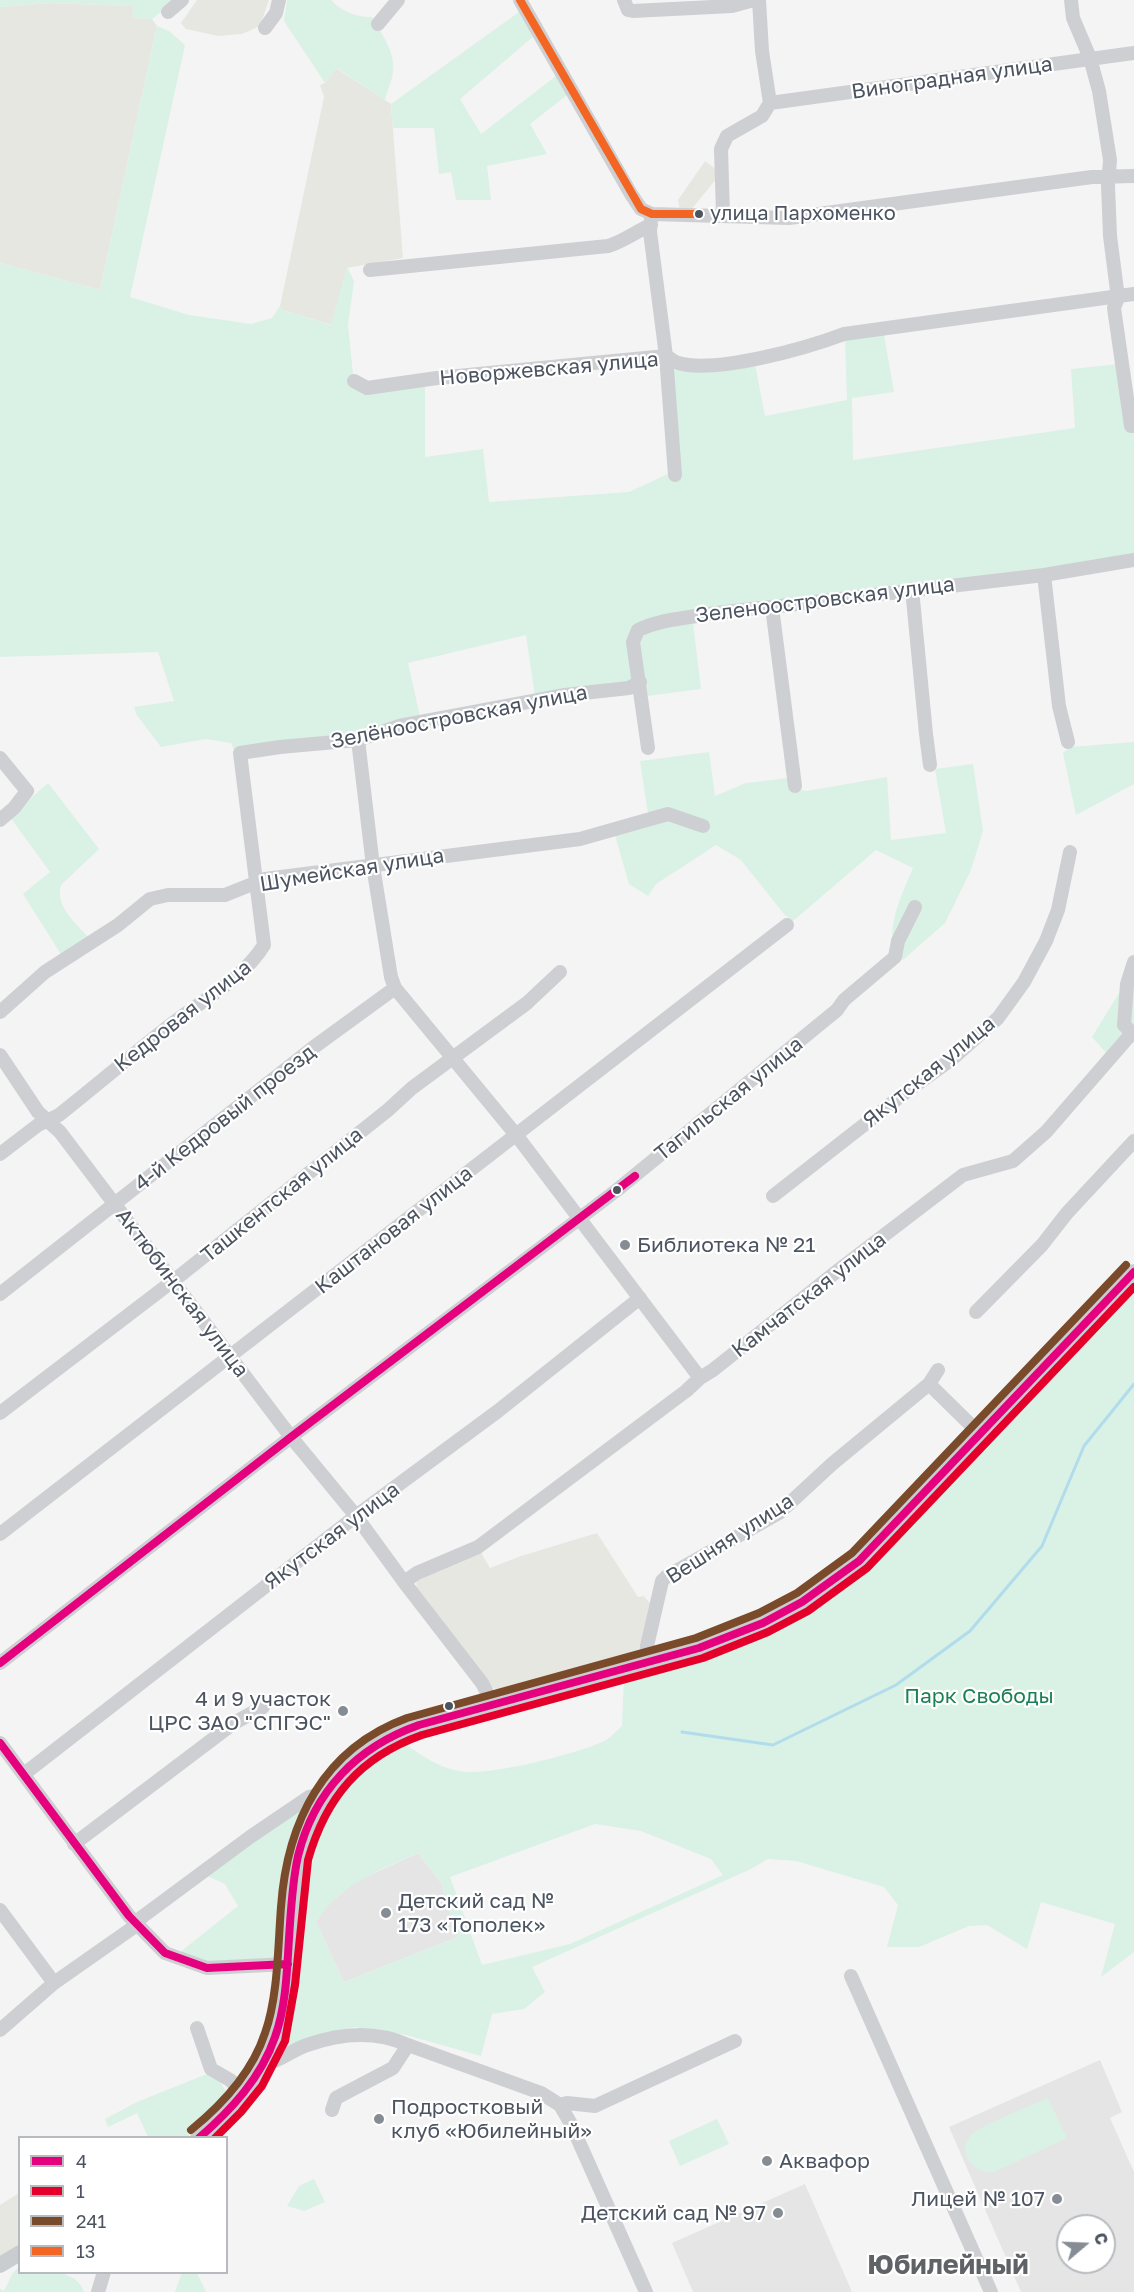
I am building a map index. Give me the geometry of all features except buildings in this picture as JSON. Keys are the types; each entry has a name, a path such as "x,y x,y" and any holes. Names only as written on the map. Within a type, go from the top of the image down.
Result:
{"main road":[{"path":"200,2136 244,2093 265,2064 276,2035 288,1964 294,1877 300,1848 313,1811 325,1794 358,1758 387,1738 419,1725 699,1648 738,1635 790,1611 830,1585 859,1561 1134,1272"},
{"path":"0,2265 18,2254"}],"street":[{"path":"168,12 182,0"},
{"path":"265,28 276,13 279,0"},
{"path":"378,24 398,0"},
{"path":"520,0 631,194 651,219 666,356 675,475"},
{"path":"626,5 732,6 754,0"},
{"path":"723,214 721,149 726,136 762,116 770,103 762,51 759,0"},
{"path":"1071,0 1073,18 1090,58 1100,91 1110,160 1110,236 1118,298 1114,308 1132,426"},
{"name":"Виноградная улица","path":"770,103 1134,53"},
{"path":"370,270 608,246 625,241 651,219 723,214 789,218 1109,176 1134,176"},
{"name":"Новоржевская улица","path":"354,381 367,388 437,378 666,356 676,363 711,365 808,348 844,334 1134,294"},
{"name":"Зеленоостровская улица","path":"648,748 633,642 638,630 651,624 688,616 1044,575 1134,560"},
{"path":"1044,575 1059,706 1068,742"},
{"path":"912,589 930,765"},
{"path":"771,607 795,786"},
{"name":"Зелёноостровская улица","path":"240,753 358,740 399,726 565,695 629,688 640,682"},
{"path":"358,740 372,866 391,977 395,988 517,1136 700,1378"},
{"name":"Кедровая улица","path":"0,1154 38,1125 58,1115 173,1023 243,971 255,960 264,945 240,753"},
{"path":"0,758 27,791 14,808 0,820"},
{"name":"Шумейская улица","path":"0,1012 45,972 118,925 150,899 168,895 225,895 265,879 580,839 668,814 703,826"},
{"name":"Якутская улица","path":"773,1196 952,1059 998,1018 1024,982 1046,941 1058,910 1070,852"},
{"name":"Тагильская улица","path":"0,1663 291,1437 617,1190 791,1048 895,957 898,941 915,907"},
{"name":"Каштановая улица","path":"0,1534 86,1465 517,1136 787,925"},
{"name":"Камчатская улица","path":"404,1582 417,1573 478,1547 677,1398 826,1279 963,1175 1013,1161 1046,1132 1133,1034 1124,1025 1127,984 1134,962"},
{"name":"Ташкентская улица","path":"0,1413 174,1281 388,1110 412,1088 527,1003 560,972"},
{"name":"4-й Кедровый проезд","path":"0,1294 314,1047 395,988"},
{"name":"Актюбинская улица","path":"0,1054 38,1112 60,1132 291,1437 356,1516 482,1683 493,1704"},
{"path":"976,1312 1042,1245 1068,1213 1134,1142"},
{"name":"Якутская улица","path":"24,1774 356,1516 498,1411 640,1299"},
{"name":"Вешняя улица","path":"647,1661 647,1647 662,1581 667,1576 778,1513 832,1464 929,1384 938,1370"},
{"path":"929,1384 980,1434"},
{"path":"74,1844 234,1723 263,1707"},
{"path":"0,1743 74,1844 136,1923 165,1953 207,1968 288,1964"},
{"path":"0,2030 54,1983 250,1837 309,1797 325,1794"},
{"path":"0,1910 54,1983"},
{"path":"851,1976 991,2292"},
{"path":"197,2028 211,2069 230,2080 244,2093"},
{"path":"265,2064 274,2062 307,2045 345,2036 370,2034 389,2036 541,2093 560,2105 572,2124 646,2292"},
{"path":"560,2105 567,2103 595,2106 735,2041"},
{"path":"332,2110 336,2098 393,2067 408,2045"},
{"path":"98,2292 103,2274"}],"shaded area":[{"path":"197,0 269,0 260,26 242,34 218,36 186,29 181,23"},
{"path":"50,3 133,6 133,18 152,19 157,26 100,290 0,263 0,7"},
{"path":"336,68 391,104 403,258 347,268 332,325 282,310 280,306 324,97 320,85 325,83"},
{"path":"705,161 717,170 717,178 691,210 680,210 678,200"},
{"path":"597,1533 638,1597 644,1596 654,1608 642,1649 623,1662 504,1694 492,1687 417,1588 416,1580 479,1549 490,1568"},
{"name":"Детский сад № 173 «Тополек»","path":"418,1853 441,1883 458,1937 344,1982 316,1922 328,1904 357,1881"},
{"name":"Лицей № 107","path":"1100,2060 1122,2112 1110,2118 1134,2172 1134,2292 1021,2292 949,2127"},
{"name":"Детский сад № 97","path":"805,2184 852,2292 693,2292 672,2243"},
{"path":"18,2194 18,2246 0,2258 0,2205"}],"green space":[{"path":"0,0 176,0 152,19 132,18 133,6 50,3 0,7"},
{"path":"287,0 331,0 350,13 372,17 387,43 392,58 392,75 385,100 337,68 325,83 284,21"},
{"path":"519,12 534,36 460,99 481,134 556,76 567,95 530,124 547,154 487,166 491,200 456,200 451,172 439,174 434,128 393,128 391,104"},
{"path":"157,26 169,31 185,45 130,297 189,315 251,324 272,318 280,306 282,310 331,325 347,267 354,281 348,325 353,374 359,383 425,385 425,457 483,449 489,502 629,492 668,474 665,367 676,370 755,364 765,416 847,400 845,339 884,335 894,392 852,398 853,460 1075,428 1071,369 1119,364 1130,433 1134,433 1134,555 693,623 701,689 647,696 632,694 536,703 526,635 408,663 421,721 364,739 235,752 231,743 206,739 161,747 136,714 134,707 174,701 158,652 0,657 0,263 100,290"},
{"path":"1134,742 1134,784 1076,815 1063,753 1070,747"},
{"path":"709,752 715,796 746,783 788,778 793,788 807,791 887,777 891,840 946,833 935,769 973,764 983,831 971,870 945,923 903,960 894,954 892,932 894,921 913,868 876,850 793,921 784,914 741,860 716,845 656,884 648,896 629,884 615,835 648,814 640,761"},
{"path":"48,783 99,849 61,885 60,893 64,907 89,938 62,956 23,894 50,872 10,817"},
{"path":"1134,975 1134,1026 1107,1054 1092,1037 1119,993 1130,988"},
{"name":"Парк Свободы","path":"1134,1285 1134,1952 1101,1977 1115,1924 1041,1902 1027,1949 987,1925 969,1926 919,1947 887,1947 898,1905 884,1887 796,1861 768,1859 751,1869 532,1967 545,1992 524,2009 492,2014 481,2056 406,2035 355,2027 305,2039 287,2047 281,2044 299,1876 319,1812 349,1771 398,1738 434,1762 451,1769 472,1772 532,1763 607,1740 622,1726 624,1677 739,1642 828,1601 839,1593 1058,1369","holes":["595,1824 641,1831 711,1859 723,1875 570,1944 482,1965 450,1877","418,1853 441,1883 458,1937 344,1982 316,1922 337,1897 349,1888 375,1872"]},
{"path":"315,1798 280,1959 208,1963 179,1953 238,1906 225,1884 205,1875"},
{"path":"207,2074 220,2082 231,2099 188,2136 148,2136 137,2113 108,2127 105,2119 137,2102"},
{"path":"1048,2098 1067,2138 994,2172 979,2170 969,2161 965,2148 971,2135 976,2131"},
{"path":"717,2119 729,2144 680,2166 669,2141"},
{"path":"314,2179 325,2202 304,2211 287,2206 299,2186"},
{"path":"18,2268 18,2274 66,2275 80,2284 84,2292 0,2292 0,2289 4,2291"},
{"path":"181,2274 197,2274 206,2292 175,2292"}],"waterway":[{"path":"682,1732 773,1745 896,1685 970,1631 1042,1546 1084,1446 1134,1384"}],"transit line":[{"name":"13","path":"520,0 641,209 652,214 699,214"},
{"name":"4","path":"0,1663 291,1437 635,1176"},
{"name":"241","path":"191,2130 235,2087 259,2048 273,2003 281,1907 291,1846 301,1818 315,1792 332,1769 353,1749 378,1732 407,1718 696,1638 759,1613 797,1593 852,1553 1126,1265"},
{"name":"4","path":"201,2136 253,2080 275,2037 284,2001 294,1876 298,1856 315,1811 341,1774 376,1746 419,1725 699,1648 763,1623 802,1602 859,1561 1134,1272"},
{"name":"1","path":"217,2136 262,2086 285,2041 295,1985 308,1860 325,1817 348,1782 363,1768 400,1744 422,1735 703,1658 768,1632 808,1611 867,1568 1134,1287"},
{"name":"4","path":"0,1743 129,1916 165,1953 207,1968 288,1964"}],"place":[{"name":"улица Пархоменко","path":"699,214"},
{"name":"Библиотека № 21","path":"625,1245"},
{"name":"4 и 9 участок ЦРС ЗАО \"СПГЭС\"","path":"343,1711"},
{"name":"Детский сад № 173 «Тополек»","path":"386,1913"},
{"name":"Подростковый клуб «Юбилейный»","path":"379,2119"},
{"name":"Аквафор","path":"767,2161"},
{"name":"Лицей № 107","path":"1057,2199"},
{"name":"Детский сад № 97","path":"778,2213"}],"district":[{"name":"Юбилейный","path":"948,2265"}]}
